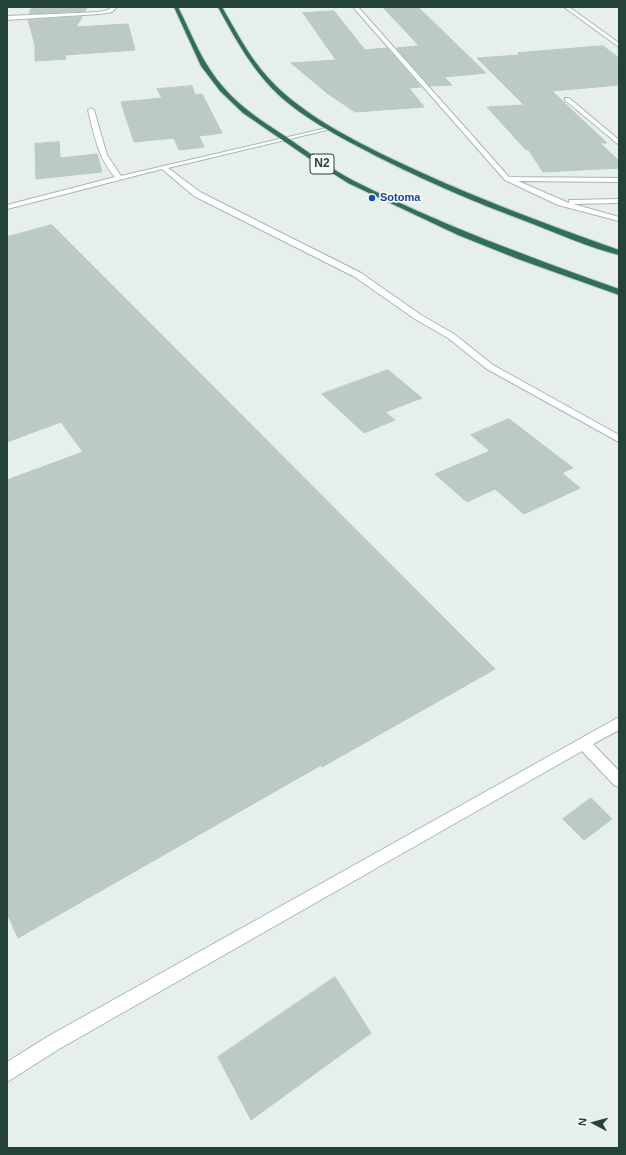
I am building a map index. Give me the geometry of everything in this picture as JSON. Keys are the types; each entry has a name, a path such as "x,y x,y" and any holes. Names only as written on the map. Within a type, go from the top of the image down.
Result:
{"highway":[{"name":"N2","path":"176,7 198,54 217,85 245,112 283,139 350,182 407,209 521,257 619,292"},
{"path":"220,7 250,61 263,76 292,103 329,128 443,186 505,212 619,253"}],"street":[{"path":"7,18 99,13 110,11 115,7"},
{"path":"355,7 507,179 561,203 619,219"},
{"path":"566,7 619,45"},
{"path":"568,99 619,143"},
{"path":"91,110 106,161 119,178"},
{"path":"7,207 163,167 329,128"},
{"path":"163,167 197,194 358,275 418,316 451,336 490,367 619,439"},
{"path":"507,179 619,180"},
{"path":"561,203 619,201"},
{"path":"7,1073 53,1044 619,723"},
{"path":"583,743 619,781"}],"building":[{"path":"87,7 85,11 29,14 31,9"},
{"path":"383,7 418,7 486,73 444,77 452,85 430,86 396,48 419,46"},
{"path":"334,11 365,50 387,48 421,87 409,88 424,107 355,112 327,93 291,63 336,60 303,13"},
{"path":"82,17 76,27 128,24 135,50 65,55 66,59 35,61 35,45 28,20"},
{"path":"603,46 619,58 619,85 552,91 607,143 600,143 619,161 619,168 543,172 528,149 526,150 487,107 524,105 477,58"},
{"path":"192,86 195,95 202,94 222,133 199,136 204,147 179,150 174,138 134,142 121,102 162,98 157,89"},
{"path":"59,142 60,158 97,154 102,172 36,179 35,144"},
{"path":"52,225 495,669 322,767 321,765 18,938 7,913 7,480 83,452 61,422 7,442 7,237"},
{"path":"388,370 422,398 385,412 395,420 364,433 322,394"},
{"path":"509,419 573,468 562,473 580,488 524,514 495,489 467,502 435,474 490,451 471,435"},
{"path":"591,798 612,819 584,840 563,819"},
{"path":"335,977 371,1033 251,1120 218,1057"}],"place":[{"name":"Sotoma","path":"372,198"}]}
